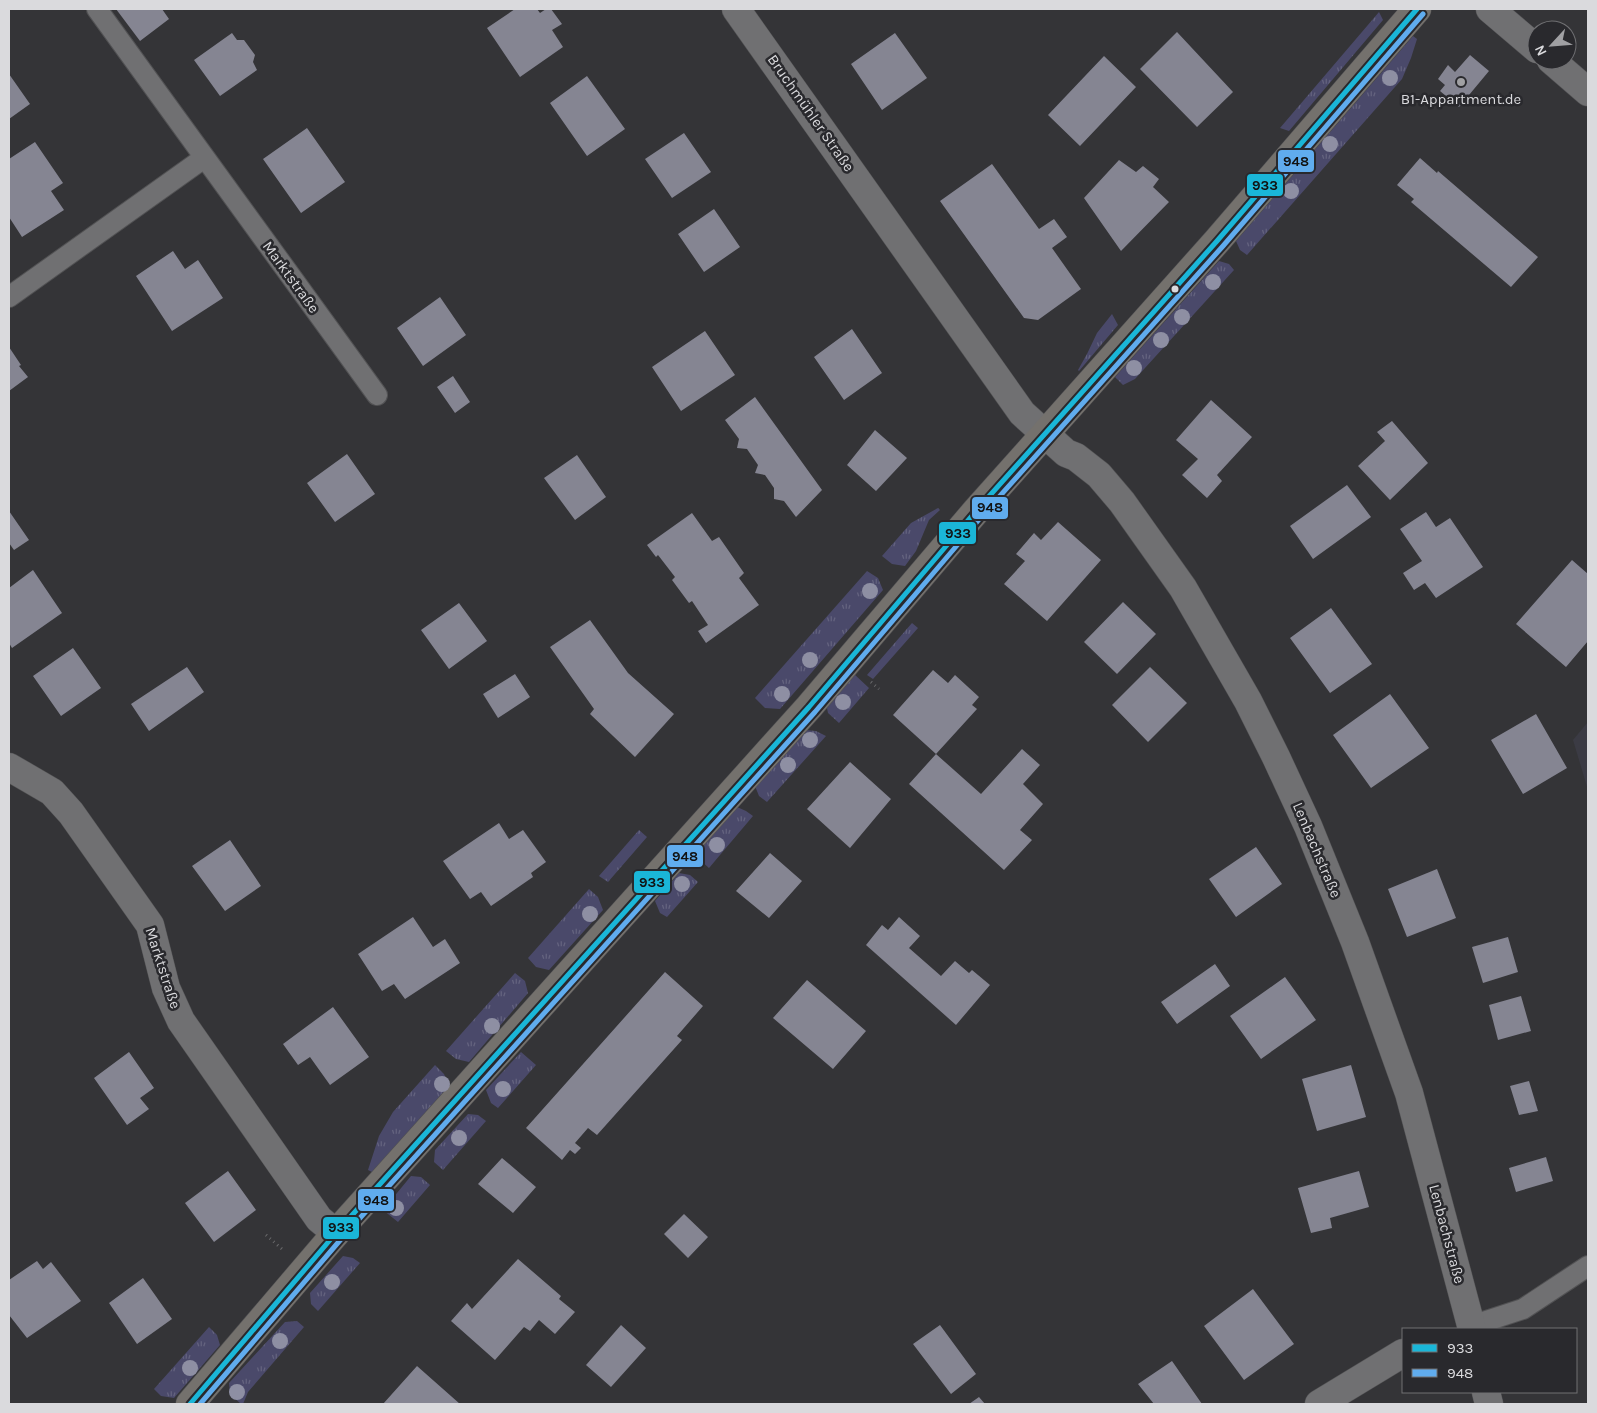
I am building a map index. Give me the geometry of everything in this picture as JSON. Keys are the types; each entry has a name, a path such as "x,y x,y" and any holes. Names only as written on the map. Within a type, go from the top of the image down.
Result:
{"main road":[{"path":"190,1404 336,1233 809,707 976,511 1292,154 1417,9"}],"street":[{"name":"Bruchmühler Straße","path":"736,9 1022,413 1045,434"},
{"path":"1490,9 1527,40"},
{"path":"1563,70 1588,92"},
{"name":"Lenbachstraße","path":"1045,434 1066,453 1076,457 1099,475 1122,502 1183,588 1248,701 1276,758 1308,826 1351,933 1409,1093 1469,1328"},
{"name":"Marktstraße","path":"9,767 52,792 71,813 150,925 166,988 181,1021 319,1219 336,1233"},
{"path":"1318,1404 1402,1354"}],"lane":[{"name":"Marktstraße","path":"97,9 378,395"},
{"path":"9,297 204,158"},
{"path":"1469,1328 1523,1309 1588,1266"}],"path":[{"path":"266,1235 286,1253"}],"shaded area":[{"path":"1588,722 1588,790 1573,740"}],"green space":[{"path":"1379,12 1383,20 1289,131 1280,128"},
{"path":"1413,36 1417,39 1402,79 1247,255 1240,250 1236,241"},
{"path":"1219,261 1229,264 1234,270 1135,379 1123,385 1115,377"},
{"path":"1112,314 1118,325 1079,371 1097,333"},
{"path":"938,508 940,510 929,520 916,551 905,566 892,564 882,556 911,523"},
{"path":"867,571 878,578 883,590 780,709 765,708 755,698"},
{"path":"912,623 918,628 873,679 867,675"},
{"path":"854,674 869,688 839,723 828,713 826,703"},
{"path":"805,730 816,731 826,736 767,802 759,796 755,786"},
{"path":"737,807 753,816 709,868 700,860 699,849"},
{"path":"639,830 647,837 608,882 599,876"},
{"path":"679,873 690,875 698,882 667,917 660,913 655,901"},
{"path":"589,889 598,897 603,910 549,970 536,967 528,958"},
{"path":"515,973 525,981 528,993 469,1062 456,1059 446,1051"},
{"path":"521,1052 536,1065 498,1108 491,1103 486,1090"},
{"path":"435,1065 444,1074 449,1086 372,1172 368,1170 379,1136 393,1112"},
{"path":"468,1114 478,1115 486,1121 443,1170 434,1162 435,1150"},
{"path":"411,1176 421,1177 430,1185 398,1222 383,1210"},
{"path":"343,1256 353,1258 360,1263 318,1311 311,1304 310,1293"},
{"path":"297,1321 304,1327 248,1392 243,1404 241,1404 230,1394 229,1383 285,1322"},
{"path":"209,1327 217,1335 220,1345 174,1398 161,1396 154,1389"}],"building":[{"path":"116,9 162,9 169,19 140,41"},
{"path":"515,9 537,9 540,13 546,9 551,9 562,24 552,30 563,47 520,77 487,28"},
{"path":"1177,32 1233,92 1197,127 1140,69"},
{"path":"232,33 237,40 244,40 255,55 253,62 257,70 220,96 194,60"},
{"path":"895,33 927,78 882,110 851,64"},
{"name":"B1-Appartment.de","path":"1470,55 1489,71 1459,107 1440,91 1445,85 1438,79 1448,65 1455,72"},
{"path":"1104,56 1136,87 1080,146 1048,115"},
{"path":"9,74 30,104 9,119"},
{"path":"587,76 625,129 587,156 550,103"},
{"path":"307,128 345,182 301,213 263,159"},
{"path":"684,133 711,172 672,198 645,159"},
{"path":"35,142 63,183 51,191 64,210 22,237 9,217 9,159"},
{"path":"1420,158 1437,173 1438,171 1538,257 1511,287 1411,202 1414,199 1397,185"},
{"path":"1119,160 1136,172 1143,166 1159,179 1153,187 1169,202 1121,251 1084,198"},
{"path":"992,164 1039,229 1054,219 1067,237 1052,248 1081,289 1038,320 1024,318 940,201"},
{"path":"714,209 740,247 704,272 678,234"},
{"path":"173,251 185,269 198,260 223,298 172,331 136,276"},
{"path":"440,297 466,335 423,366 397,328"},
{"path":"852,329 882,373 844,400 814,357"},
{"path":"705,331 735,375 681,411 652,367"},
{"path":"9,347 21,365 19,366 28,377 9,391"},
{"path":"453,376 470,402 455,413 437,387"},
{"path":"755,397 822,490 796,517 784,501 774,499 774,488 765,475 755,473 758,465 747,449 737,448 739,439 725,420"},
{"path":"1211,400 1252,437 1217,475 1222,481 1207,498 1182,475 1198,459 1176,440"},
{"path":"1392,421 1428,463 1390,500 1358,466 1385,441 1377,432"},
{"path":"875,430 907,458 876,491 847,465"},
{"path":"347,454 375,494 335,522 307,483"},
{"path":"577,455 606,497 575,520 544,478"},
{"path":"1347,485 1371,517 1313,559 1290,526"},
{"path":"9,511 29,540 14,550 9,543"},
{"path":"1426,512 1436,527 1450,518 1483,567 1436,598 1425,583 1414,590 1403,573 1422,561 1400,529"},
{"path":"692,513 712,541 719,537 744,573 739,578 759,605 706,643 698,631 708,625 692,601 689,603 672,580 675,577 658,555 656,557 647,545"},
{"path":"1058,522 1101,560 1047,621 1004,584 1025,561 1016,554 1034,533 1041,540"},
{"path":"1572,560 1588,574 1588,641 1566,667 1516,624"},
{"path":"33,570 62,613 12,648 9,643 9,588"},
{"path":"1123,602 1156,634 1117,674 1084,642"},
{"path":"459,603 487,641 449,669 421,630"},
{"path":"1331,608 1372,664 1330,693 1290,638"},
{"path":"590,620 628,673 674,714 635,757 590,714 594,709 550,647"},
{"path":"73,648 101,688 61,716 33,676"},
{"path":"187,667 204,692 149,731 131,704"},
{"path":"1150,667 1187,703 1148,742 1112,705"},
{"path":"933,670 948,683 955,675 979,697 972,705 977,709 936,754 893,715"},
{"path":"515,674 530,697 498,718 483,694"},
{"path":"1390,694 1429,748 1371,788 1333,735"},
{"path":"1536,714 1567,768 1523,794 1491,740"},
{"path":"1022,749 1040,765 1023,784 1043,804 1020,830 1032,840 1004,870 909,784 936,754 981,794"},
{"path":"850,762 891,799 850,848 807,809"},
{"path":"499,823 509,839 523,830 546,862 531,873 533,877 491,906 481,892 470,899 443,861"},
{"path":"230,840 261,886 225,911 192,866"},
{"path":"1256,847 1282,884 1236,917 1209,879"},
{"path":"770,853 802,881 769,918 736,891"},
{"path":"1437,869 1456,918 1407,937 1388,889"},
{"path":"413,917 433,947 445,939 460,963 405,999 394,984 382,991 358,954"},
{"path":"899,917 920,936 909,948 941,976 955,961 969,973 972,970 990,985 956,1025 866,945 882,925 888,930"},
{"path":"1508,937 1518,972 1483,983 1472,947"},
{"path":"1215,964 1230,986 1177,1024 1161,1002"},
{"path":"665,972 703,1006 677,1036 682,1040 597,1135 588,1128 575,1143 581,1148 575,1154 570,1150 562,1160 526,1128"},
{"path":"1285,977 1316,1020 1261,1059 1230,1016"},
{"path":"807,980 866,1031 833,1069 773,1018"},
{"path":"1521,996 1531,1031 1498,1040 1489,1005"},
{"path":"333,1007 369,1057 330,1085 310,1057 298,1065 283,1044"},
{"path":"129,1052 154,1088 140,1098 149,1109 127,1125 94,1078"},
{"path":"1351,1065 1366,1117 1317,1131 1302,1079"},
{"path":"1529,1081 1538,1111 1519,1115 1510,1086"},
{"path":"1546,1157 1553,1181 1516,1192 1509,1168"},
{"path":"502,1158 536,1187 513,1213 478,1184"},
{"path":"228,1171 256,1210 214,1242 185,1203"},
{"path":"1359,1171 1369,1207 1330,1218 1332,1228 1311,1233 1298,1188"},
{"path":"684,1214 708,1237 688,1258 664,1234"},
{"path":"518,1259 561,1296 559,1299 575,1312 555,1334 539,1320 530,1331 524,1327 495,1360 451,1321 467,1303 472,1309"},
{"path":"37,1261 43,1269 51,1262 81,1301 27,1338 9,1315 9,1280"},
{"path":"143,1278 172,1319 137,1344 109,1303"},
{"path":"1253,1289 1294,1344 1244,1380 1204,1326"},
{"path":"621,1325 646,1348 611,1387 586,1365"},
{"path":"940,1325 976,1374 951,1394 913,1344"},
{"path":"1172,1361 1202,1404 1154,1404 1138,1384"},
{"path":"417,1366 460,1404 383,1404"},
{"path":"979,1397 985,1404 969,1404"}],"transit line":[{"name":"933","path":"190,1404 336,1233 809,707 976,511 1217,241 1417,9"},
{"name":"948","path":"200,1404 342,1238 815,712 982,516 1223,246 1423,14"}],"place":[{"name":"B1-Appartment.de","path":"1461,82"}]}
